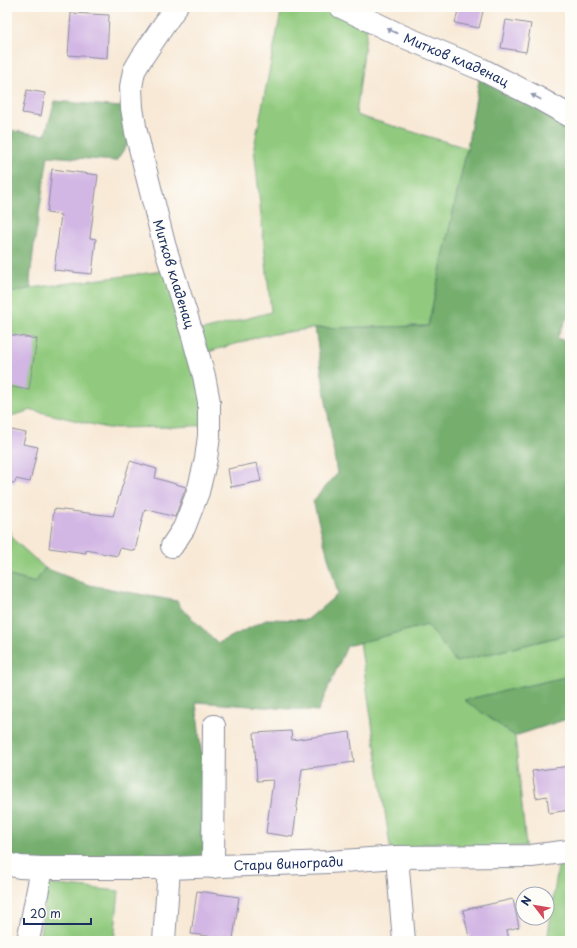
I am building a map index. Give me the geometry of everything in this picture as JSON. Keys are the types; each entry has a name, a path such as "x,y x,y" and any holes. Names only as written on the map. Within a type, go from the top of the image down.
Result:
{"street":[{"name":"Митков кладенац","path":"172,546 184,528 199,486 206,459 209,436 209,402 204,376 192,333 171,270 160,229 136,132 132,108 131,87 134,71 176,7"},
{"name":"Митков кладенац","path":"341,7 402,36 482,69 570,116"},
{"path":"214,726 214,867"},
{"name":"Стари виногради","path":"7,864 20,867 42,868 214,867 329,862 397,857 531,856 570,851"},
{"path":"397,857 404,941"},
{"path":"28,941 42,868"},
{"path":"164,941 169,868"}],"green space":[{"path":"282,7 344,7 368,20 356,115 467,148 428,326 315,328 262,336 198,355 210,425 107,428 32,410 7,417 7,294 31,288 171,270 192,333 271,312 254,147"},
{"path":"481,69 570,123 570,312 557,338 570,343 570,634 456,662 427,625 347,646 318,711 196,702 213,867 7,864 7,575 35,583 45,568 89,585 177,601 181,608 218,643 268,619 307,620 338,594 313,501 337,474 315,328 428,326 467,148"},
{"path":"55,101 132,108 136,132 116,161 48,156 34,246 30,280 31,288 7,294 7,125 14,131 45,135"},
{"path":"7,527 15,541 45,568 35,583 7,575"},
{"path":"428,625 456,662 570,634 570,676 465,700 515,736 526,846 391,853 360,642"},
{"path":"570,676 570,718 515,736 464,700"},
{"path":"570,851 570,941 547,941 549,926 555,926 555,887 560,853"},
{"path":"47,884 119,891 114,941 39,941"}],"building":[{"path":"459,7 484,7 479,28 455,23"},
{"path":"71,13 109,15 107,58 68,55"},
{"path":"506,20 531,24 526,52 501,48"},
{"path":"27,90 45,93 41,116 22,113"},
{"path":"52,169 98,175 90,238 96,239 92,274 54,270 61,215 47,213"},
{"path":"7,334 37,339 29,390 7,386"},
{"path":"7,429 26,433 23,444 38,447 30,482 16,479 15,483 7,482"},
{"path":"130,461 157,469 155,478 186,487 175,517 145,509 135,551 120,548 117,556 86,550 86,553 49,548 54,509 113,516"},
{"path":"257,463 261,481 231,487 228,469"},
{"path":"291,731 292,740 350,732 354,762 302,769 293,837 266,833 273,780 257,781 254,733"},
{"path":"570,766 570,810 549,813 547,796 536,798 532,771"},
{"path":"197,891 239,897 233,939 191,934"},
{"path":"513,899 515,908 515,926 519,927 507,930 509,941 470,941 463,910"}]}
